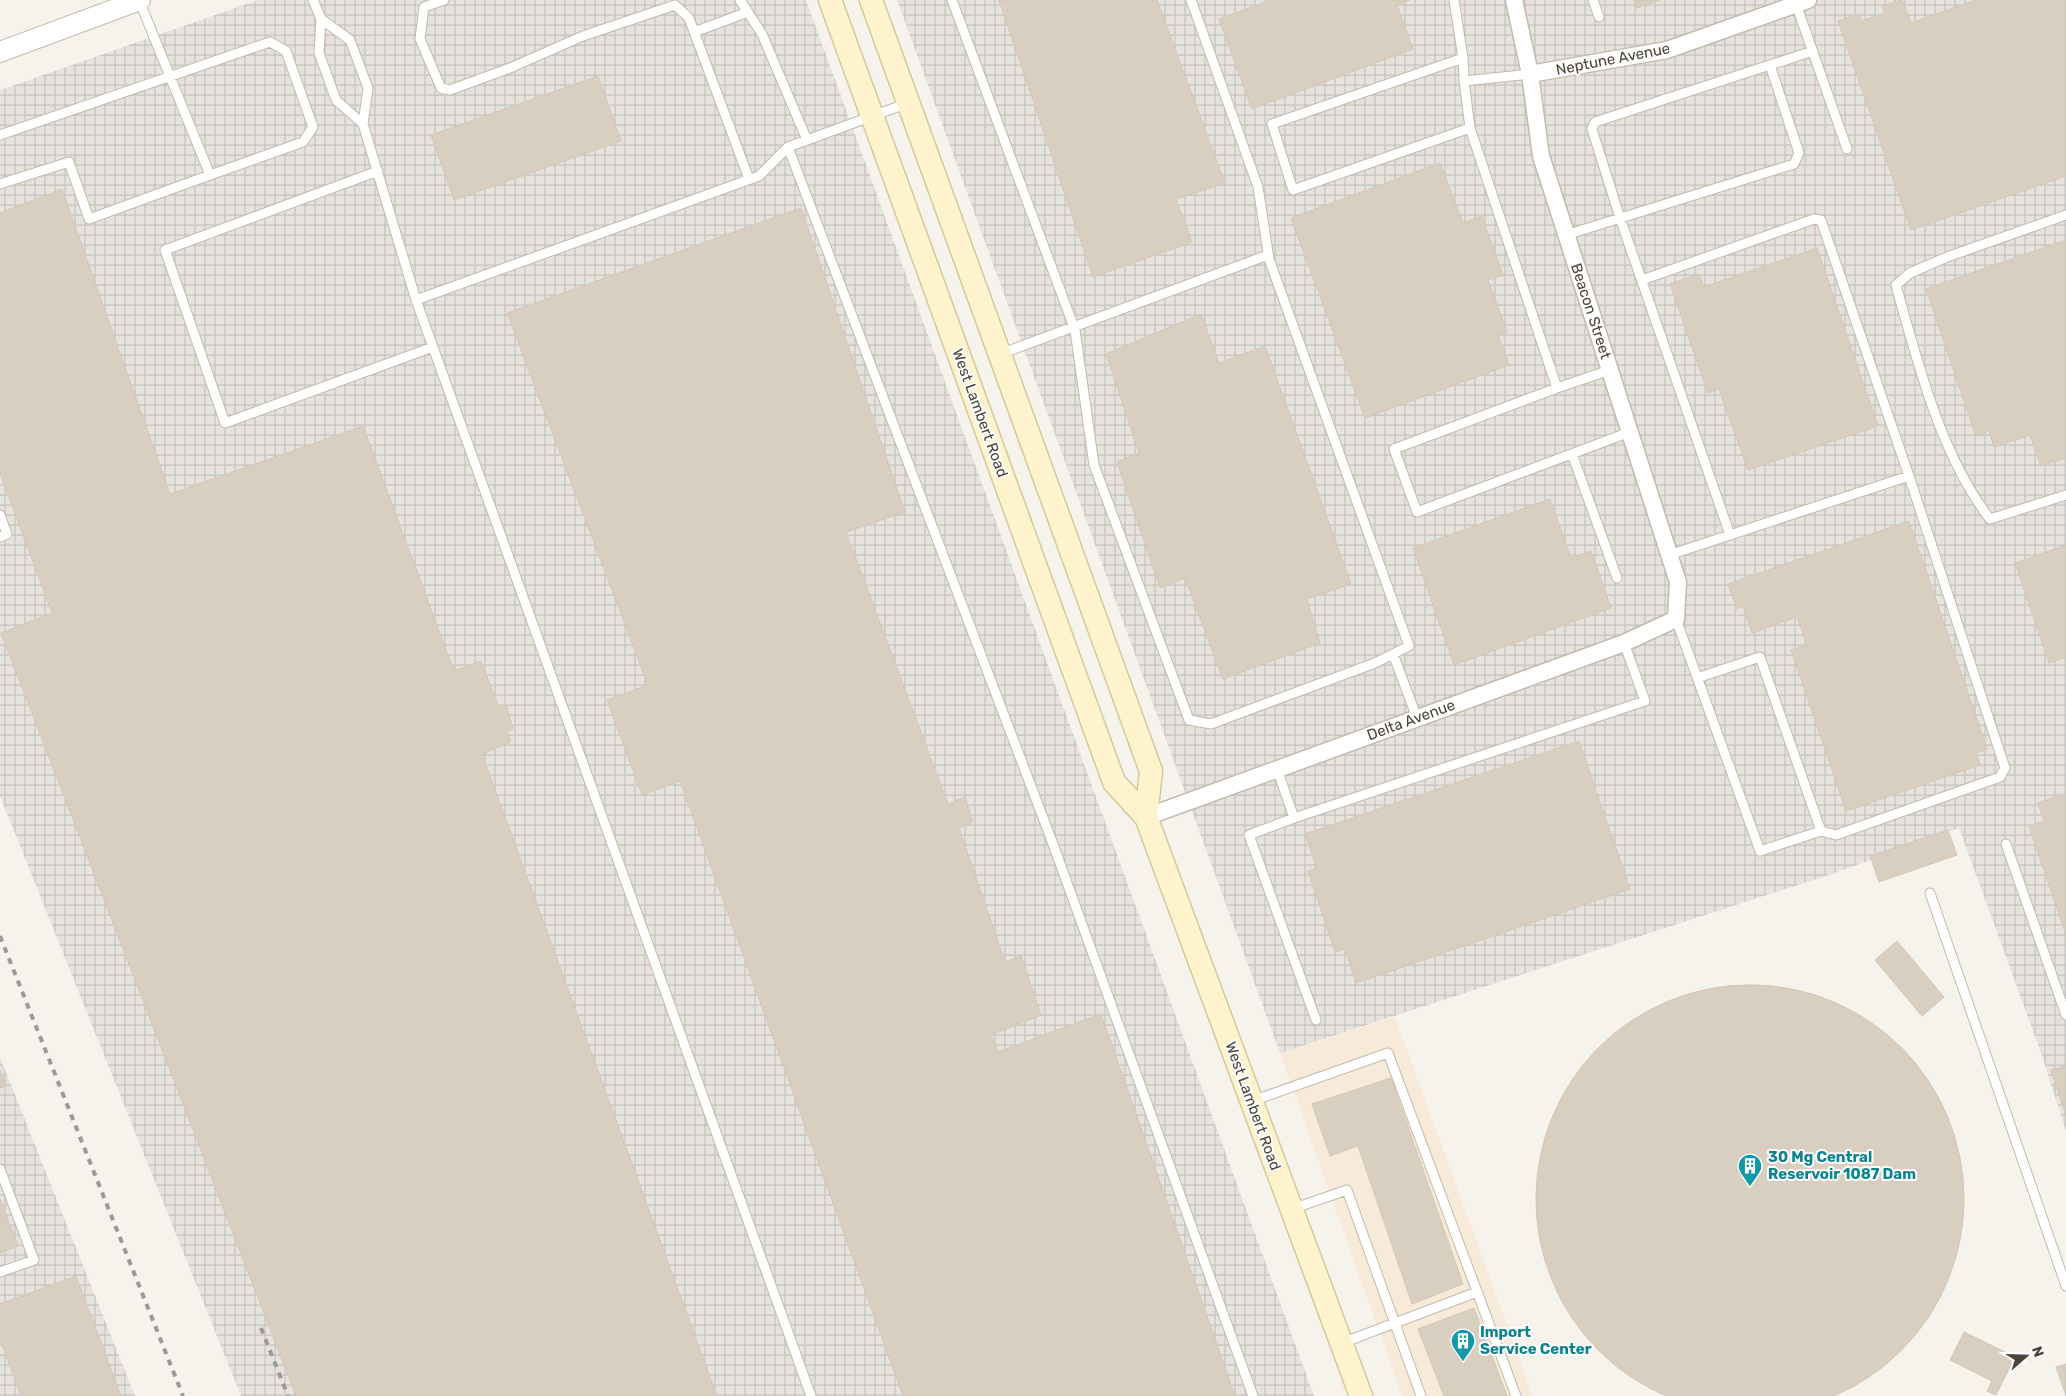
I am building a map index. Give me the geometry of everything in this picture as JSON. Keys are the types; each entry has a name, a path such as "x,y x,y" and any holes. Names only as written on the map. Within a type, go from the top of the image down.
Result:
{"main road":[{"name":"West Lambert Road","path":"830,0 874,115 1114,782 1146,817 1361,1396"},
{"name":"West Lambert Road","path":"871,0 1151,771 1146,817"}],"street":[{"path":"0,52 139,0"},
{"name":"Beacon Street","path":"1514,0 1530,74 1542,156 1678,582 1676,619"},
{"name":"Neptune Avenue","path":"1530,74 1667,50 1802,2"},
{"name":"Delta Avenue","path":"1146,817 1624,643 1676,619"}],"lane":[{"path":"139,0 210,175"},
{"path":"313,0 321,19 319,53 336,100 363,124"},
{"path":"444,0 424,8 420,39 441,88 450,90 510,68 583,36 676,5 689,18 749,179"},
{"path":"740,0 762,34 807,140"},
{"path":"952,0 1074,326 1094,465 1190,720 1211,724 1374,664 1409,646 1268,255 1258,187 1191,0"},
{"path":"1454,0 1464,58 1464,81 1470,128 1557,388"},
{"path":"1593,0 1599,18"},
{"path":"1802,2 1812,51 1847,149"},
{"path":"694,32 748,12"},
{"path":"321,19 350,40 368,88 363,124 416,300 811,1396"},
{"path":"0,135 270,42 286,51 313,127 304,142 89,219 69,162 0,184"},
{"path":"1730,535 1620,218 1592,129 1595,122 1812,51"},
{"path":"1464,58 1272,124 1293,190 1470,128"},
{"path":"1566,235 1794,164 1799,154 1770,65"},
{"path":"1464,81 1530,74"},
{"path":"416,300 759,176 788,147 908,103"},
{"path":"788,147 1053,844 1253,1396"},
{"path":"378,171 165,250 225,423 433,347"},
{"path":"2066,215 1947,257 1910,273 1896,285 1939,425 1974,498 1990,519 2066,495"},
{"path":"1642,280 1814,219 1821,220 1909,476 2005,768 2000,777 1836,835 1822,831 1760,851 1676,619"},
{"path":"999,355 1268,255"},
{"path":"1610,370 1394,449 1417,512 1630,432"},
{"path":"1572,454 1617,578"},
{"path":"1669,555 1909,476"},
{"path":"0,516 7,534 0,537"},
{"path":"1316,1020 1249,834 1645,701 1624,643"},
{"path":"1393,654 1417,718"},
{"path":"1698,678 1760,657 1822,831"},
{"path":"1276,769 1294,818"},
{"path":"2006,844 2066,1016"},
{"path":"1930,893 2066,1286"},
{"path":"1251,1101 1388,1053 1516,1396"},
{"path":"0,1169 34,1260 0,1272"},
{"path":"1291,1209 1347,1190 1421,1396"},
{"path":"1342,1343 1477,1292"}],"shaded area":[{"path":"258,0 806,0 1314,1396 241,1396 0,796 0,90"},
{"path":"897,0 2066,0 2066,1131 2040,1050 1959,828 1835,873 1280,1053"},
{"path":"1395,1017 1533,1396 1402,1396 1280,1053"},
{"path":"0,1057 135,1396 0,1396"}],"building":[{"path":"999,0 1157,0 1225,183 1176,199 1192,242 1093,277"},
{"path":"1271,0 1410,0 1397,5 1413,49 1252,109 1219,19"},
{"path":"1634,0 1660,0 1637,8"},
{"path":"1902,0 1911,23 1975,0 2066,0 2066,176 1911,230 1838,21 1859,14 1861,21 1885,13 1882,6"},
{"path":"598,76 621,141 454,200 431,135"},
{"path":"1440,163 1463,223 1482,216 1503,275 1488,280 1507,332 1498,335 1509,365 1365,418 1291,218"},
{"path":"62,189 170,494 363,426 454,671 481,661 499,708 506,705 513,729 507,732 511,742 482,754 717,1396 296,1396 1,633 52,613 0,473 0,213"},
{"path":"801,208 905,512 846,532 948,804 965,797 973,822 959,828 1005,962 1021,956 1041,1015 991,1035 998,1052 1101,1014 1235,1396 903,1396 680,781 642,795 607,700 648,685 507,313"},
{"path":"2066,240 2066,458 2041,466 2030,435 1994,447 1989,431 1976,436 1926,289"},
{"path":"1817,248 1878,426 1748,470 1719,389 1708,393 1670,284 1699,274 1704,287"},
{"path":"1201,314 1219,363 1265,346 1351,584 1307,599 1320,643 1223,679 1185,578 1160,588 1117,462 1139,453 1106,354"},
{"path":"1550,499 1571,558 1591,551 1611,608 1454,665 1413,548"},
{"path":"1909,521 1987,749 1976,753 1980,765 1846,811 1791,650 1807,645 1797,617 1752,633 1743,606 1737,609 1728,584"},
{"path":"2066,545 2066,657 2049,663 2015,563"},
{"path":"1579,741 1630,889 1356,983 1345,949 1335,952 1308,871 1317,868 1305,834"},
{"path":"2066,793 2066,935 2029,826 2044,821 2038,803"},
{"path":"1948,830 1957,855 1879,882 1870,856"},
{"path":"1897,941 1944,997 1922,1016 1875,960"},
{"name":"30 Mg Central Reservoir 1087 Dam","path":"1750,985 1792,990 1832,1002 1869,1021 1901,1048 1928,1080 1947,1117 1959,1157 1964,1199 1959,1241 1947,1281 1928,1318 1901,1350 1869,1377 1832,1396 1792,1408 1750,1413 1708,1408 1668,1396 1631,1377 1599,1350 1572,1318 1553,1281 1541,1241 1536,1199 1541,1157 1553,1117 1572,1080 1599,1048 1631,1021 1668,1002 1708,990"},
{"path":"2066,1066 2066,1115 2051,1070"},
{"path":"0,1070 6,1086 0,1088"},
{"path":"1391,1078 1463,1284 1412,1304 1358,1146 1330,1156 1312,1104"},
{"path":"0,1199 18,1246 0,1253"},
{"path":"76,1276 121,1396 21,1396 0,1339 0,1304"},
{"name":"Import Service Center","path":"1474,1308 1507,1396 1444,1396 1418,1329"},
{"path":"1964,1332 2015,1357 1996,1395 1987,1391 1992,1381 1950,1360"},
{"path":"2066,1364 2066,1396 2056,1367"}],"railway":[{"path":"0,936 183,1396"},
{"path":"261,1328 288,1396"}],"place":[{"name":"30 Mg Central Reservoir 1087 Dam","path":"1750,1187"},
{"name":"Import Service Center","path":"1463,1362"}]}
